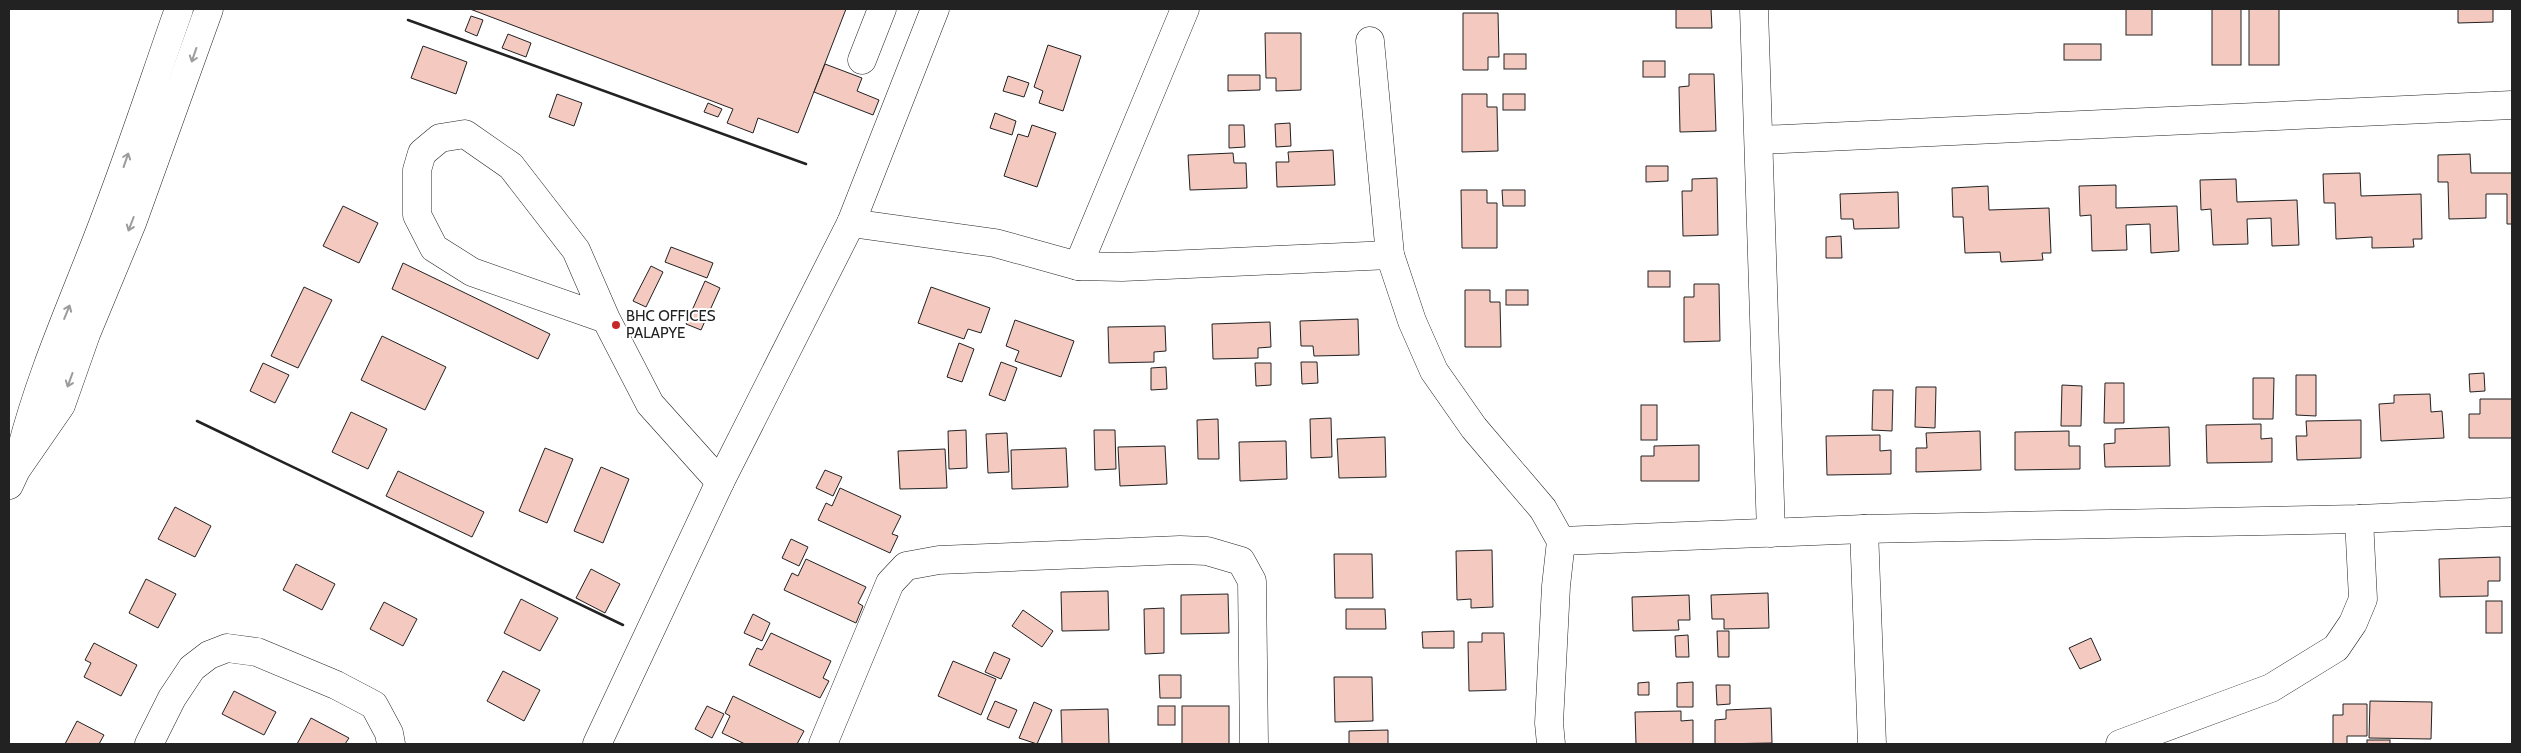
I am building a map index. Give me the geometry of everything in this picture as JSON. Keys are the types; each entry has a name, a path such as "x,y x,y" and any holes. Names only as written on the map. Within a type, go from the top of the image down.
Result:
{"main road":[{"path":"12,478 31,409 49,357 107,213 179,9"},
{"path":"12,478 61,405 86,334 139,205 209,9"},
{"path":"862,60 882,9"},
{"path":"597,744 720,482 851,223 935,9"},
{"path":"1078,266 1185,9"},
{"path":"1754,9 1772,533"},
{"path":"1370,41 1390,255 1412,320 1434,371 1474,428 1543,509 1561,541 1556,586 1549,723 1551,744"},
{"path":"1760,140 2512,104"},
{"path":"606,319 472,272 434,248 417,215 417,170 422,153 440,138 465,134 511,166 576,250 606,319 650,404 720,482"},
{"path":"851,223 996,243 1078,266 1122,267 1390,255"},
{"path":"1561,541 1864,529 2359,519 2512,512"},
{"path":"2120,744 2271,688 2336,648 2353,623 2363,599 2359,519"},
{"path":"1864,529 1872,744"},
{"path":"832,741 890,583 906,566 939,560 1180,550 1207,551 1241,561 1252,582 1254,744"},
{"path":"149,744 172,698 192,668 209,655 227,648 257,652 336,685 374,705 390,733 390,744"}],"building":[{"path":"470,9 846,9 798,133 758,118 753,133 727,123 733,109"},
{"path":"1676,9 1711,9 1712,28 1676,28"},
{"path":"2126,9 2152,9 2152,35 2126,35"},
{"path":"2212,9 2241,9 2241,65 2212,65"},
{"path":"2249,9 2279,9 2279,65 2249,65"},
{"path":"2458,9 2493,9 2493,22 2458,23"},
{"path":"1463,13 1498,13 1499,57 1488,57 1488,70 1463,70"},
{"path":"471,16 483,20 477,36 465,31"},
{"path":"1265,33 1301,33 1301,90 1276,91 1276,78 1266,78"},
{"path":"508,34 531,43 526,57 502,48"},
{"path":"2064,44 2101,44 2101,60 2064,60"},
{"path":"1048,45 1081,56 1063,111 1039,103 1043,91 1034,87"},
{"path":"423,46 467,62 456,94 411,78"},
{"path":"1504,54 1526,54 1526,69 1504,69"},
{"path":"1643,61 1665,61 1665,77 1643,77"},
{"path":"825,64 862,78 857,91 879,100 873,115 814,92"},
{"path":"1689,74 1714,74 1716,131 1680,132 1679,87 1689,86"},
{"path":"1228,75 1260,75 1260,90 1228,91"},
{"path":"1008,76 1029,83 1024,97 1003,91"},
{"path":"557,94 582,103 574,126 549,117"},
{"path":"1462,94 1487,94 1487,107 1497,107 1498,151 1462,152"},
{"path":"1503,94 1525,94 1525,110 1503,110"},
{"path":"708,103 722,109 718,117 704,112"},
{"path":"995,113 1016,121 1012,135 990,128"},
{"path":"1290,123 1291,146 1276,147 1275,124"},
{"path":"1032,125 1056,133 1037,187 1004,176 1018,134 1028,137"},
{"path":"1229,125 1244,125 1245,147 1229,148"},
{"path":"1333,150 1335,185 1277,187 1276,162 1289,162 1288,152"},
{"path":"1233,153 1234,163 1246,163 1247,188 1190,190 1188,155"},
{"path":"2470,154 2471,173 2512,173 2512,224 2507,224 2507,194 2486,194 2486,218 2449,219 2448,182 2438,182 2438,155"},
{"path":"1646,166 1668,166 1668,181 1646,182"},
{"path":"2360,173 2361,196 2421,194 2422,239 2413,239 2414,247 2372,248 2372,237 2336,239 2335,203 2324,203 2323,174"},
{"path":"1717,178 1718,235 1683,236 1682,191 1692,191 1692,179"},
{"path":"2236,179 2237,202 2297,200 2299,245 2272,246 2271,218 2247,219 2248,244 2213,245 2211,209 2201,210 2200,180"},
{"path":"2116,185 2116,208 2177,206 2179,251 2151,253 2150,224 2126,225 2127,250 2092,251 2091,215 2080,216 2079,186"},
{"path":"1988,186 1989,210 2049,208 2051,253 2042,253 2043,260 2001,262 2000,252 1965,253 1963,217 1953,217 1952,188"},
{"path":"1461,190 1487,190 1487,203 1497,203 1497,248 1462,248"},
{"path":"1502,190 1525,190 1525,206 1503,206"},
{"path":"1898,192 1899,228 1854,229 1853,219 1841,219 1840,194"},
{"path":"343,206 378,223 359,263 323,246"},
{"path":"1841,236 1842,258 1826,258 1826,237"},
{"path":"671,247 713,263 707,278 665,262"},
{"path":"403,263 550,334 538,359 392,289"},
{"path":"651,266 663,272 646,307 633,301"},
{"path":"1648,271 1670,271 1670,287 1648,287"},
{"path":"705,281 720,288 701,330 686,324"},
{"path":"1694,284 1719,284 1720,341 1684,342 1684,297 1694,297"},
{"path":"304,287 332,300 298,368 271,356"},
{"path":"931,287 990,308 981,333 968,329 964,339 918,323"},
{"path":"1465,290 1490,290 1490,302 1500,302 1501,347 1465,347"},
{"path":"1506,290 1528,290 1528,305 1506,305"},
{"path":"1358,319 1359,355 1314,356 1313,346 1301,346 1300,321"},
{"path":"1015,320 1074,341 1061,377 1015,361 1019,351 1006,346"},
{"path":"1270,322 1271,347 1258,348 1258,358 1213,359 1212,324"},
{"path":"1165,326 1166,351 1154,352 1154,362 1109,363 1108,327"},
{"path":"382,336 446,367 425,410 361,380"},
{"path":"959,343 974,349 962,382 947,377"},
{"path":"1001,362 1017,368 1005,401 989,395"},
{"path":"1301,362 1317,362 1318,383 1302,384"},
{"path":"263,363 289,375 275,403 250,391"},
{"path":"1255,363 1271,363 1271,385 1256,386"},
{"path":"1166,367 1167,389 1151,390 1151,368"},
{"path":"2484,373 2485,391 2470,392 2469,374"},
{"path":"2296,375 2316,375 2316,416 2296,415"},
{"path":"2253,378 2274,378 2273,419 2253,419"},
{"path":"2105,383 2124,383 2124,423 2104,423"},
{"path":"2062,385 2082,386 2081,426 2061,426"},
{"path":"1916,387 1936,387 1935,428 1915,427"},
{"path":"1873,390 1893,390 1892,431 1872,430"},
{"path":"2430,394 2431,412 2442,411 2444,438 2381,441 2379,404 2394,403 2394,395"},
{"path":"2480,399 2512,399 2512,438 2469,438 2469,414 2480,414"},
{"path":"1641,405 1657,405 1657,440 1641,440"},
{"path":"351,412 387,429 368,469 332,452"},
{"path":"1331,418 1332,457 1311,458 1310,419"},
{"path":"1218,419 1219,459 1198,459 1197,420"},
{"path":"2361,420 2361,458 2297,460 2296,436 2307,436 2306,421"},
{"path":"2261,424 2261,439 2272,438 2272,462 2207,463 2206,425"},
{"path":"2169,427 2170,466 2105,467 2104,444 2115,443 2115,429"},
{"path":"966,430 967,468 949,469 948,431"},
{"path":"1094,430 1115,430 1116,469 1095,470"},
{"path":"1980,431 1981,470 1916,472 1916,448 1927,448 1926,433"},
{"path":"2069,431 2069,446 2080,446 2080,469 2015,470 2015,432"},
{"path":"1007,433 1009,472 988,473 986,434"},
{"path":"1880,435 1880,451 1891,450 1891,474 1827,475 1826,436"},
{"path":"1385,437 1386,477 1339,478 1337,439"},
{"path":"1286,441 1287,479 1240,481 1239,442"},
{"path":"1699,445 1699,481 1641,481 1641,456 1654,456 1654,446"},
{"path":"1165,446 1167,484 1120,486 1118,447"},
{"path":"545,448 573,459 547,523 519,511"},
{"path":"1066,448 1068,487 1012,489 1011,450"},
{"path":"945,449 947,488 900,489 898,451"},
{"path":"601,467 629,479 603,543 574,531"},
{"path":"825,470 842,477 833,496 816,488"},
{"path":"398,471 484,512 472,537 386,496"},
{"path":"840,488 901,516 892,534 898,536 890,553 818,520 826,503 832,506"},
{"path":"175,507 211,526 195,557 158,539"},
{"path":"791,539 808,547 799,566 782,558"},
{"path":"1492,550 1493,607 1471,608 1471,599 1457,600 1456,551"},
{"path":"1334,554 1372,554 1373,598 1335,598"},
{"path":"2500,557 2500,581 2488,581 2488,596 2440,597 2439,559"},
{"path":"806,559 866,587 858,603 863,606 856,623 784,590 792,573 798,576"},
{"path":"296,564 335,584 322,610 283,590"},
{"path":"591,569 620,584 605,613 576,598"},
{"path":"146,579 176,594 158,628 129,613"},
{"path":"1108,591 1109,630 1062,631 1061,592"},
{"path":"1768,593 1769,628 1724,629 1724,619 1712,619 1711,595"},
{"path":"1228,594 1229,633 1181,634 1181,595"},
{"path":"1689,595 1690,620 1678,620 1679,630 1633,631 1632,597"},
{"path":"521,599 558,618 540,651 504,633"},
{"path":"2486,601 2502,601 2502,633 2486,633"},
{"path":"384,602 417,619 403,646 370,629"},
{"path":"1164,608 1164,653 1145,654 1144,609"},
{"path":"1346,609 1385,609 1386,629 1346,629"},
{"path":"1023,610 1053,631 1042,647 1012,626"},
{"path":"753,614 770,623 762,641 744,633"},
{"path":"1454,631 1454,648 1423,648 1422,632"},
{"path":"1717,631 1729,631 1729,657 1718,657"},
{"path":"771,633 831,661 823,678 829,681 820,698 749,665 757,648 762,650"},
{"path":"1482,633 1504,633 1506,690 1469,691 1468,642 1482,642"},
{"path":"1688,635 1689,657 1676,657 1675,636"},
{"path":"2091,638 2101,660 2080,669 2069,648"},
{"path":"94,643 137,665 121,696 84,677 91,663 85,660"},
{"path":"994,652 1010,659 1001,679 985,672"},
{"path":"953,661 996,679 981,715 938,696"},
{"path":"503,671 540,690 524,721 487,701"},
{"path":"1159,675 1181,675 1181,698 1160,698"},
{"path":"1334,677 1372,677 1373,721 1335,722"},
{"path":"1649,682 1649,695 1638,695 1638,683"},
{"path":"1693,682 1693,707 1677,707 1677,683"},
{"path":"1716,685 1730,685 1730,704 1717,705"},
{"path":"234,691 276,712 264,735 222,714"},
{"path":"733,696 804,731 797,744 745,744 722,733 730,716 725,713"},
{"path":"995,701 1017,710 1009,728 987,719"},
{"path":"2370,701 2432,702 2431,739 2369,738"},
{"path":"1034,702 1052,710 1037,744 1019,738"},
{"path":"2343,704 2367,704 2367,736 2347,736 2347,744 2333,744 2333,715 2343,715"},
{"path":"707,706 724,714 712,738 695,729"},
{"path":"1158,706 1175,706 1175,725 1158,725"},
{"path":"1182,706 1229,706 1229,744 1182,744"},
{"path":"1771,708 1772,743 1715,744 1715,720 1726,719 1726,710"},
{"path":"1108,709 1109,744 1062,744 1061,710"},
{"path":"1681,711 1681,721 1693,720 1693,744 1636,744 1635,712"},
{"path":"311,718 349,738 345,744 297,744"},
{"path":"77,721 104,735 99,744 65,744"},
{"path":"1388,730 1388,744 1349,744 1349,731"},
{"path":"2367,740 2390,740 2390,744 2367,744"}],"wall":[{"path":"408,20 806,164"},
{"path":"197,421 623,625"}],"place":[{"name":"BHC OFFICES PALAPYE","path":"616,325"}]}
